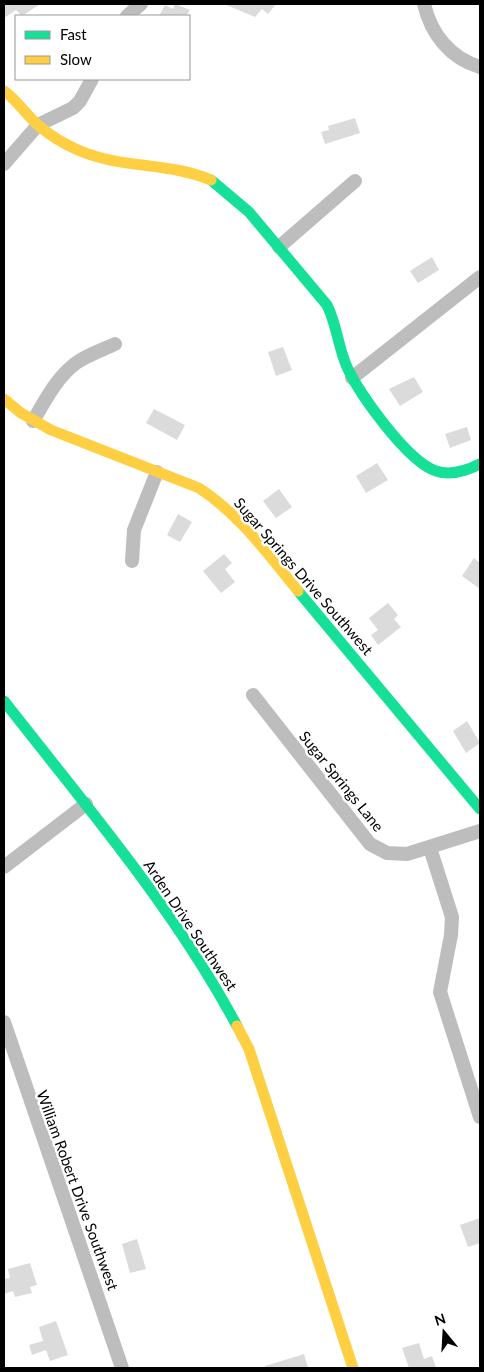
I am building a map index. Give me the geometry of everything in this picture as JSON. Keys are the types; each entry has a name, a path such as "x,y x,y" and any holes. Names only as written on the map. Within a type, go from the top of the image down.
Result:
{"street":[{"path":"128,15 141,4"},
{"path":"424,4 430,24 446,47 459,57 480,67"},
{"path":"4,164 38,126 73,108 80,102 91,80"},
{"path":"4,90 17,100 38,126 63,143 112,162 194,172 207,177 237,200 279,247 331,312 346,365 352,378 364,396 423,467 438,473 451,474 468,471 480,464"},
{"path":"279,247 355,181"},
{"path":"352,378 480,277"},
{"path":"33,421 53,388 68,369 77,362 115,344"},
{"name":"Sugar Springs Drive Southwest","path":"4,399 33,421 186,482 213,496 243,525 480,809"},
{"path":"132,561 134,530 157,472"},
{"name":"Sugar Springs Lane","path":"252,695 370,844 387,853 407,854 480,831"},
{"name":"Arden Drive Southwest","path":"4,701 153,890 200,960 249,1049 354,1368"},
{"path":"4,867 86,804"},
{"path":"430,848 452,917 451,935 440,992 480,1117"},
{"name":"William Robert Drive Southwest","path":"4,1022 122,1368"}],"building":[{"path":"4,4 40,4 24,15 16,10 4,18"},
{"path":"175,4 190,10 187,15 160,15 165,5 173,9"},
{"path":"224,4 276,4 268,14 262,9 255,17"},
{"path":"355,118 360,133 325,144 321,132 329,130 328,126"},
{"path":"432,257 439,270 418,283 410,271"},
{"path":"283,347 292,370 276,376 268,352"},
{"path":"414,377 423,392 400,406 389,389"},
{"path":"154,409 185,425 177,440 146,423"},
{"path":"467,427 471,440 450,448 445,434"},
{"path":"377,463 388,480 366,493 356,476"},
{"path":"279,489 292,507 276,518 263,501"},
{"path":"178,514 192,522 180,542 167,535"},
{"path":"224,554 232,563 225,569 235,582 221,593 203,571"},
{"path":"474,558 480,563 480,589 462,576"},
{"path":"388,603 398,615 394,619 401,627 378,645 371,635 378,630 369,618"},
{"path":"467,721 480,743 466,753 453,731"},
{"path":"480,1218 480,1243 468,1247 460,1225"},
{"path":"137,1239 146,1269 130,1273 122,1244"},
{"path":"30,1263 37,1285 30,1287 32,1293 15,1297 13,1291 4,1294 4,1279 10,1278 8,1269"},
{"path":"56,1321 68,1355 50,1361 46,1350 32,1355 29,1345 43,1341 39,1327"},
{"path":"419,1343 424,1359 432,1356 436,1368 409,1368 402,1348"},
{"path":"304,1354 308,1368 265,1368 265,1366"}],"traffic: fast":[{"path":"211,180 249,212 327,305 344,359 353,379 386,426 412,455 436,471 447,473 458,472 480,464"},
{"path":"298,591 480,809"},
{"path":"4,701 128,859 157,899 186,940 237,1026"}],"traffic: slow":[{"path":"4,91 44,130 58,140 78,150 111,160 179,170 211,180"},
{"path":"4,399 21,413 51,430 199,488 214,498 240,522 298,591"},
{"path":"237,1026 249,1049 353,1368"}]}
